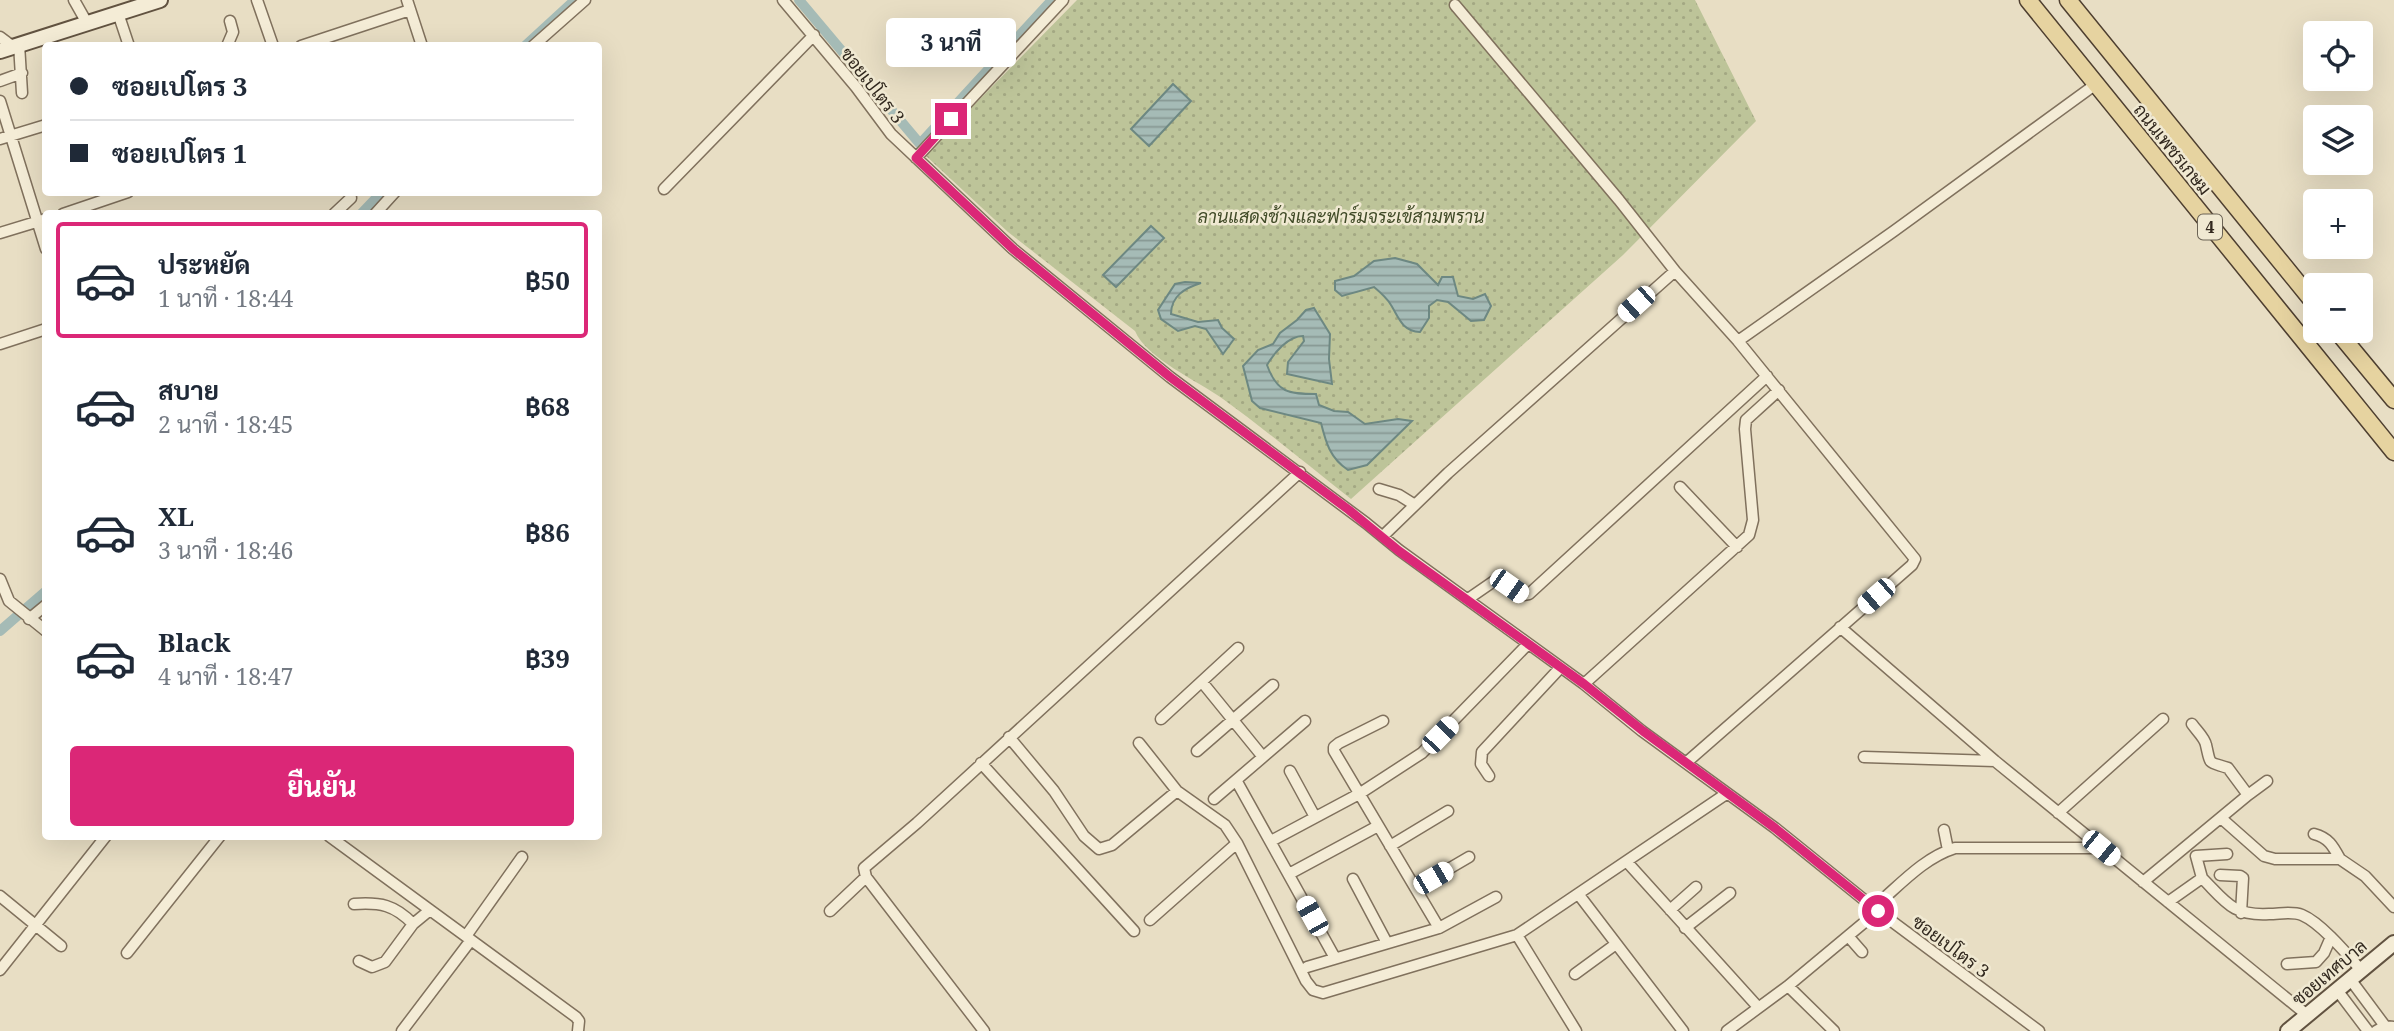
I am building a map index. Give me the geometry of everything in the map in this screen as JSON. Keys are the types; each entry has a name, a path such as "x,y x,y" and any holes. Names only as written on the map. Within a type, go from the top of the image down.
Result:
{"main road":[{"name":"ถนนเพชรเกษม","path":"2028,0 2394,452"},
{"name":"ถนนเพชรเกษม","path":"2068,0 2303,289"},
{"path":"2347,343 2394,400"}],"street":[{"path":"74,0 87,23"},
{"path":"11,47 118,13 135,4 160,0"},
{"path":"257,0 272,42"},
{"path":"538,42 585,0"},
{"name":"ซอยเปโตร 3","path":"783,0 856,87 882,123 1013,249 1170,377 1300,472 1399,551 1584,684 2039,1031"},
{"path":"916,158 1063,0"},
{"path":"312,42 409,5 421,42"},
{"path":"1455,5 1675,271 1779,390 1915,559 1912,565 1687,762"},
{"path":"118,13 128,42"},
{"path":"229,42 233,32 230,21"},
{"path":"664,189 814,35"},
{"path":"0,37 11,47 22,73 22,93"},
{"path":"0,81 22,73"},
{"path":"1738,341 2096,84"},
{"path":"0,101 41,221 0,233"},
{"path":"0,139 42,126"},
{"path":"75,210 116,196"},
{"path":"378,210 391,196"},
{"path":"338,210 351,198"},
{"path":"1382,536 1675,271"},
{"path":"0,344 42,330"},
{"path":"1468,599 1497,579 1522,595 1529,594 1767,376"},
{"path":"1584,684 1749,536 1753,520 1746,420 1779,390"},
{"path":"984,1031 866,877 864,868 1300,472"},
{"path":"1680,487 1737,547"},
{"path":"1379,489 1399,495 1415,505"},
{"path":"0,579 9,601 42,628"},
{"path":"27,617 42,608"},
{"path":"1840,627 1995,761 2307,1015"},
{"path":"1271,841 1359,794 1422,752 1527,645"},
{"path":"1161,719 1238,648"},
{"path":"1489,776 1481,764 1482,752 1560,668"},
{"path":"1202,682 1263,757"},
{"path":"1197,751 1273,685"},
{"path":"2058,813 2164,719"},
{"path":"1214,799 1305,720"},
{"path":"1383,720 1335,747 1334,751 1439,928"},
{"path":"2192,724 2205,742 2209,761 2228,768 2249,795"},
{"path":"1009,737 1054,791 1089,843 1099,849 1112,845 1177,791"},
{"path":"1139,743 1177,791 1225,825 1237,843 1306,981 1312,990 1323,993 1517,936 1726,794"},
{"path":"1864,757 1995,761"},
{"path":"981,763 1135,931"},
{"path":"1290,771 1315,817"},
{"path":"1236,780 1335,958"},
{"path":"2143,882 2267,781"},
{"path":"1390,846 1448,811"},
{"path":"2221,817 2264,856 2275,859 2340,859"},
{"path":"1289,874 1378,826"},
{"path":"1944,830 1948,850"},
{"path":"2314,834 2330,842 2340,859 2365,876 2394,907"},
{"path":"0,970 103,840"},
{"path":"127,953 217,840"},
{"path":"334,840 576,1017 579,1021 578,1031"},
{"path":"1150,920 1237,843"},
{"path":"1727,1031 1740,1028 1758,1007 1848,936 1926,862 1948,850 2101,848"},
{"path":"2227,854 2196,856 2202,878 2241,913 2301,915 2330,937 2385,1028"},
{"path":"402,1031 469,938 522,857"},
{"path":"1416,888 1469,857"},
{"path":"1628,862 1758,1007"},
{"path":"2220,875 2243,878 2241,913"},
{"path":"830,911 866,877"},
{"path":"2168,902 2202,878"},
{"path":"1353,879 1387,943"},
{"path":"1670,910 1696,887"},
{"path":"1685,928 1730,893"},
{"path":"1579,895 1684,1031"},
{"path":"0,896 61,946"},
{"path":"1307,967 1439,928 1496,897"},
{"path":"354,904 381,903 413,924"},
{"path":"359,961 372,967 382,965 413,924 430,911"},
{"path":"1517,936 1576,1031"},
{"path":"1848,936 1862,952"},
{"path":"2287,964 2316,962 2330,937"},
{"name":"ซอยเทศบาล","path":"2288,1031 2394,943"},
{"path":"1575,974 1616,944"},
{"path":"1788,986 1834,1031"},
{"path":"2337,990 2368,1031"}],"green space":[{"name":"ลานแสดงช้างและฟาร์มจระเข้สามพราน","path":"1077,0 1695,0 1756,121 1623,255 1351,499 1223,399 1161,360 1141,341 1135,331 1008,232 925,155"}],"water":[{"path":"1173,84 1191,101 1149,146 1131,129"},
{"path":"1151,226 1164,238 1116,287 1103,275"},
{"path":"1395,258 1417,264 1438,285 1442,277 1453,277 1458,296 1473,299 1485,294 1491,306 1484,320 1471,321 1448,302 1437,300 1429,306 1429,318 1420,332 1414,331 1402,323 1388,300 1374,287 1342,296 1335,290 1335,281 1354,276 1374,261"},
{"path":"1201,283 1190,287 1176,298 1171,314 1198,322 1218,320 1234,339 1223,354 1206,329 1195,326 1178,331 1161,319 1158,310 1175,284"},
{"path":"1314,308 1330,334 1332,384 1287,374 1288,362 1304,341 1303,336 1287,342 1267,365 1275,381 1285,390 1316,394 1319,405 1334,411 1348,412 1365,424 1398,419 1412,421 1367,465 1348,470 1342,465 1330,450 1321,423 1260,408 1252,401 1243,366 1258,350 1273,344 1280,333 1306,310"}],"waterway":[{"path":"529,42 575,0"},
{"path":"799,0 920,144 1052,0"},
{"path":"365,210 378,196"},
{"path":"0,631 42,594"}],"route":[{"path":"951,119 916,158 1013,249 1170,377 1349,510 1399,551 1584,684 1726,794 1775,828 1878,911"}]}
